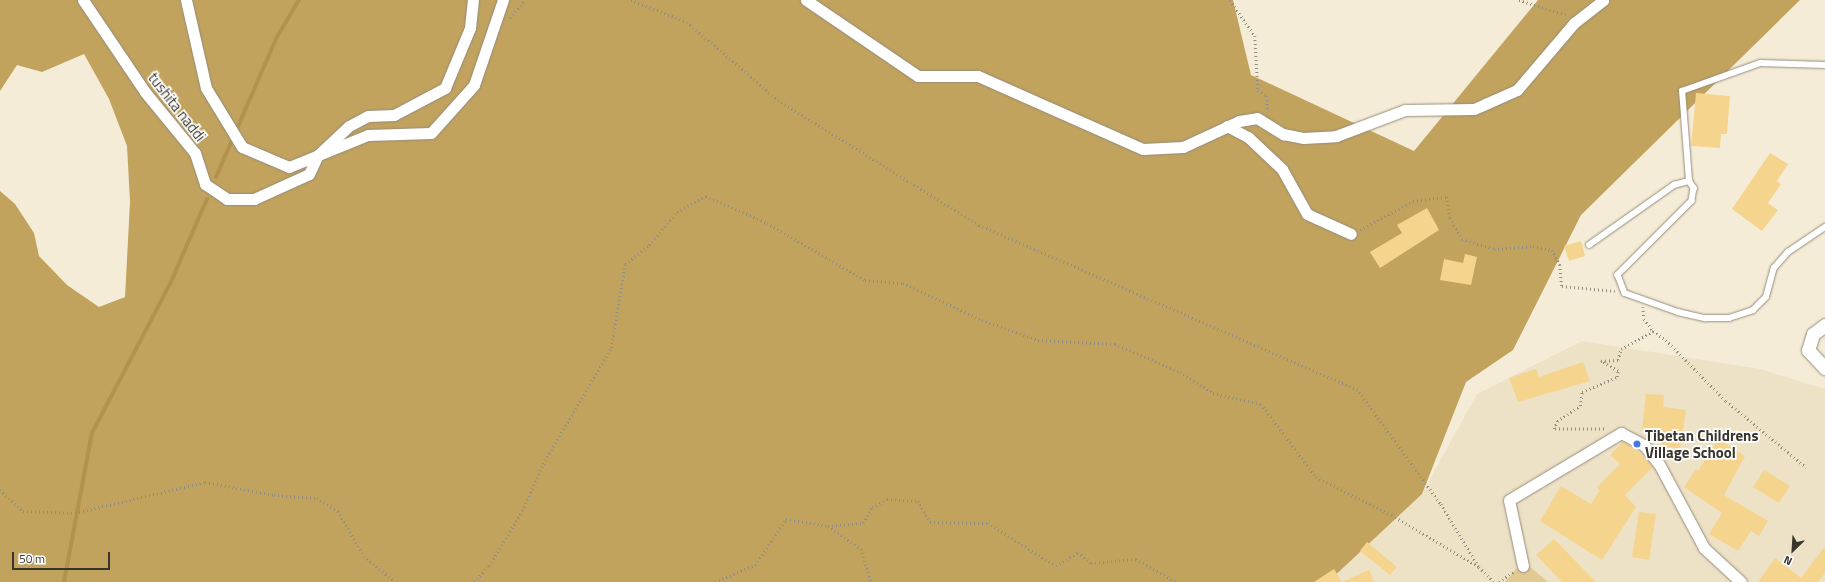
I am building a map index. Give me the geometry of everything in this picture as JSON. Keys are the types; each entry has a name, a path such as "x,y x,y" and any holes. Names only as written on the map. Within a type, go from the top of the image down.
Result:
{"street":[{"name":"tushita naddi","path":"83,0 145,92 195,153 205,184 227,199 254,199 281,189 309,174 318,155"},
{"path":"186,0 206,88 229,126 240,143 289,167 368,135 431,133 474,85 503,0"},
{"path":"318,155 349,126 368,116 394,115 445,88 470,28 473,0"},
{"path":"806,0 918,76 978,76 1143,149 1183,147 1227,126 1257,118 1283,134 1303,138 1336,136 1405,110 1474,108 1516,90 1574,23 1603,0"},
{"path":"1227,126 1248,137 1282,169 1307,214 1351,234"},
{"path":"1825,326 1813,334 1808,350 1825,368"},
{"path":"1523,566 1509,500 1614,435 1621,433 1644,445 1659,464 1704,548 1742,582"}],"lane":[{"path":"1825,65 1760,63 1682,91 1690,181 1694,188 1692,201 1618,275 1625,293 1705,318 1729,318 1753,310 1766,297 1774,268 1788,252 1825,227"},
{"path":"1589,244 1674,185 1690,181"}],"path":[{"path":"631,0 686,22 778,100 979,225 1357,389 1441,504 1480,567 1494,582"},
{"path":"1230,0 1255,36 1258,90 1267,96 1268,111 1257,118"},
{"path":"1519,0 1572,17 1574,23"},
{"path":"474,582 489,566 522,511 543,464 611,348 625,264 649,245 677,212 706,196 768,223 865,280 903,283 982,320 1038,340 1115,344 1180,372 1213,393 1261,404 1316,477 1392,515 1480,567"},
{"path":"1351,234 1413,201 1447,197 1450,218 1462,239 1494,249 1533,246 1552,250 1560,265 1562,286 1625,293"},
{"path":"1642,298 1644,319 1652,332 1666,340 1726,401 1806,467"},
{"path":"1614,435 1609,430 1590,428 1554,429 1557,421 1580,406 1582,392 1617,377 1618,371 1601,361 1618,360 1621,349 1652,332"},
{"path":"0,490 23,511 75,513 205,482 274,495 317,498 338,511 364,556 395,582"},
{"path":"716,582 755,565 786,519 828,526 863,523 872,507 887,499 918,501 930,522 988,523 1056,566 1078,552 1091,563 1136,559 1177,582"},
{"path":"828,526 861,549 871,582"},
{"path":"1498,582 1523,566"}],"shaded area":[{"path":"0,0 1233,0 1251,75 1414,151 1538,0 1800,0 1581,215 1513,350 1466,382 1422,494 1328,582 0,582 0,191 15,204 34,233 39,256 67,285 99,307 125,297 130,202 127,146 109,99 84,54 42,72 17,65 0,91"},
{"name":"Tibetan Childrens Village School","path":"1582,341 1760,369 1825,389 1825,582 1328,582 1422,494 1477,394"},
{"path":"1523,561 1548,582 1505,582"}],"building":[{"path":"1696,93 1730,96 1727,134 1721,134 1720,148 1691,146"},
{"path":"1770,153 1788,164 1777,181 1781,184 1768,203 1778,210 1762,231 1732,209"},
{"path":"1427,208 1439,230 1380,268 1370,252 1402,233 1397,225"},
{"path":"1581,241 1585,256 1569,261 1564,246"},
{"path":"1465,254 1477,257 1471,285 1440,280 1444,259 1463,263"},
{"path":"1583,362 1590,381 1518,402 1509,378 1536,369 1539,377"},
{"path":"1646,394 1664,395 1663,407 1686,410 1680,449 1661,446 1663,431 1642,429"},
{"path":"1718,439 1745,456 1724,495 1768,521 1759,536 1751,531 1738,551 1709,534 1722,513 1684,487 1696,469 1698,471"},
{"path":"1623,442 1635,448 1653,467 1625,495 1636,507 1602,560 1540,521 1561,486 1591,504 1600,490 1597,487 1620,464 1610,455"},
{"path":"1764,470 1790,486 1779,503 1753,487"},
{"path":"1639,512 1656,514 1649,560 1632,557"},
{"path":"1554,539 1596,582 1562,582 1536,555"},
{"path":"1367,542 1397,567 1390,575 1360,551"},
{"path":"1825,546 1825,573 1818,582 1758,582 1775,558 1801,578"},
{"path":"1334,569 1342,582 1314,582"},
{"path":"1369,570 1374,582 1342,582"}],"waterway":[{"path":"216,177 277,37 299,0"},
{"path":"64,582 92,433 170,284 207,199"}],"place":[{"name":"Tibetan Childrens Village School","path":"1637,444"}]}
